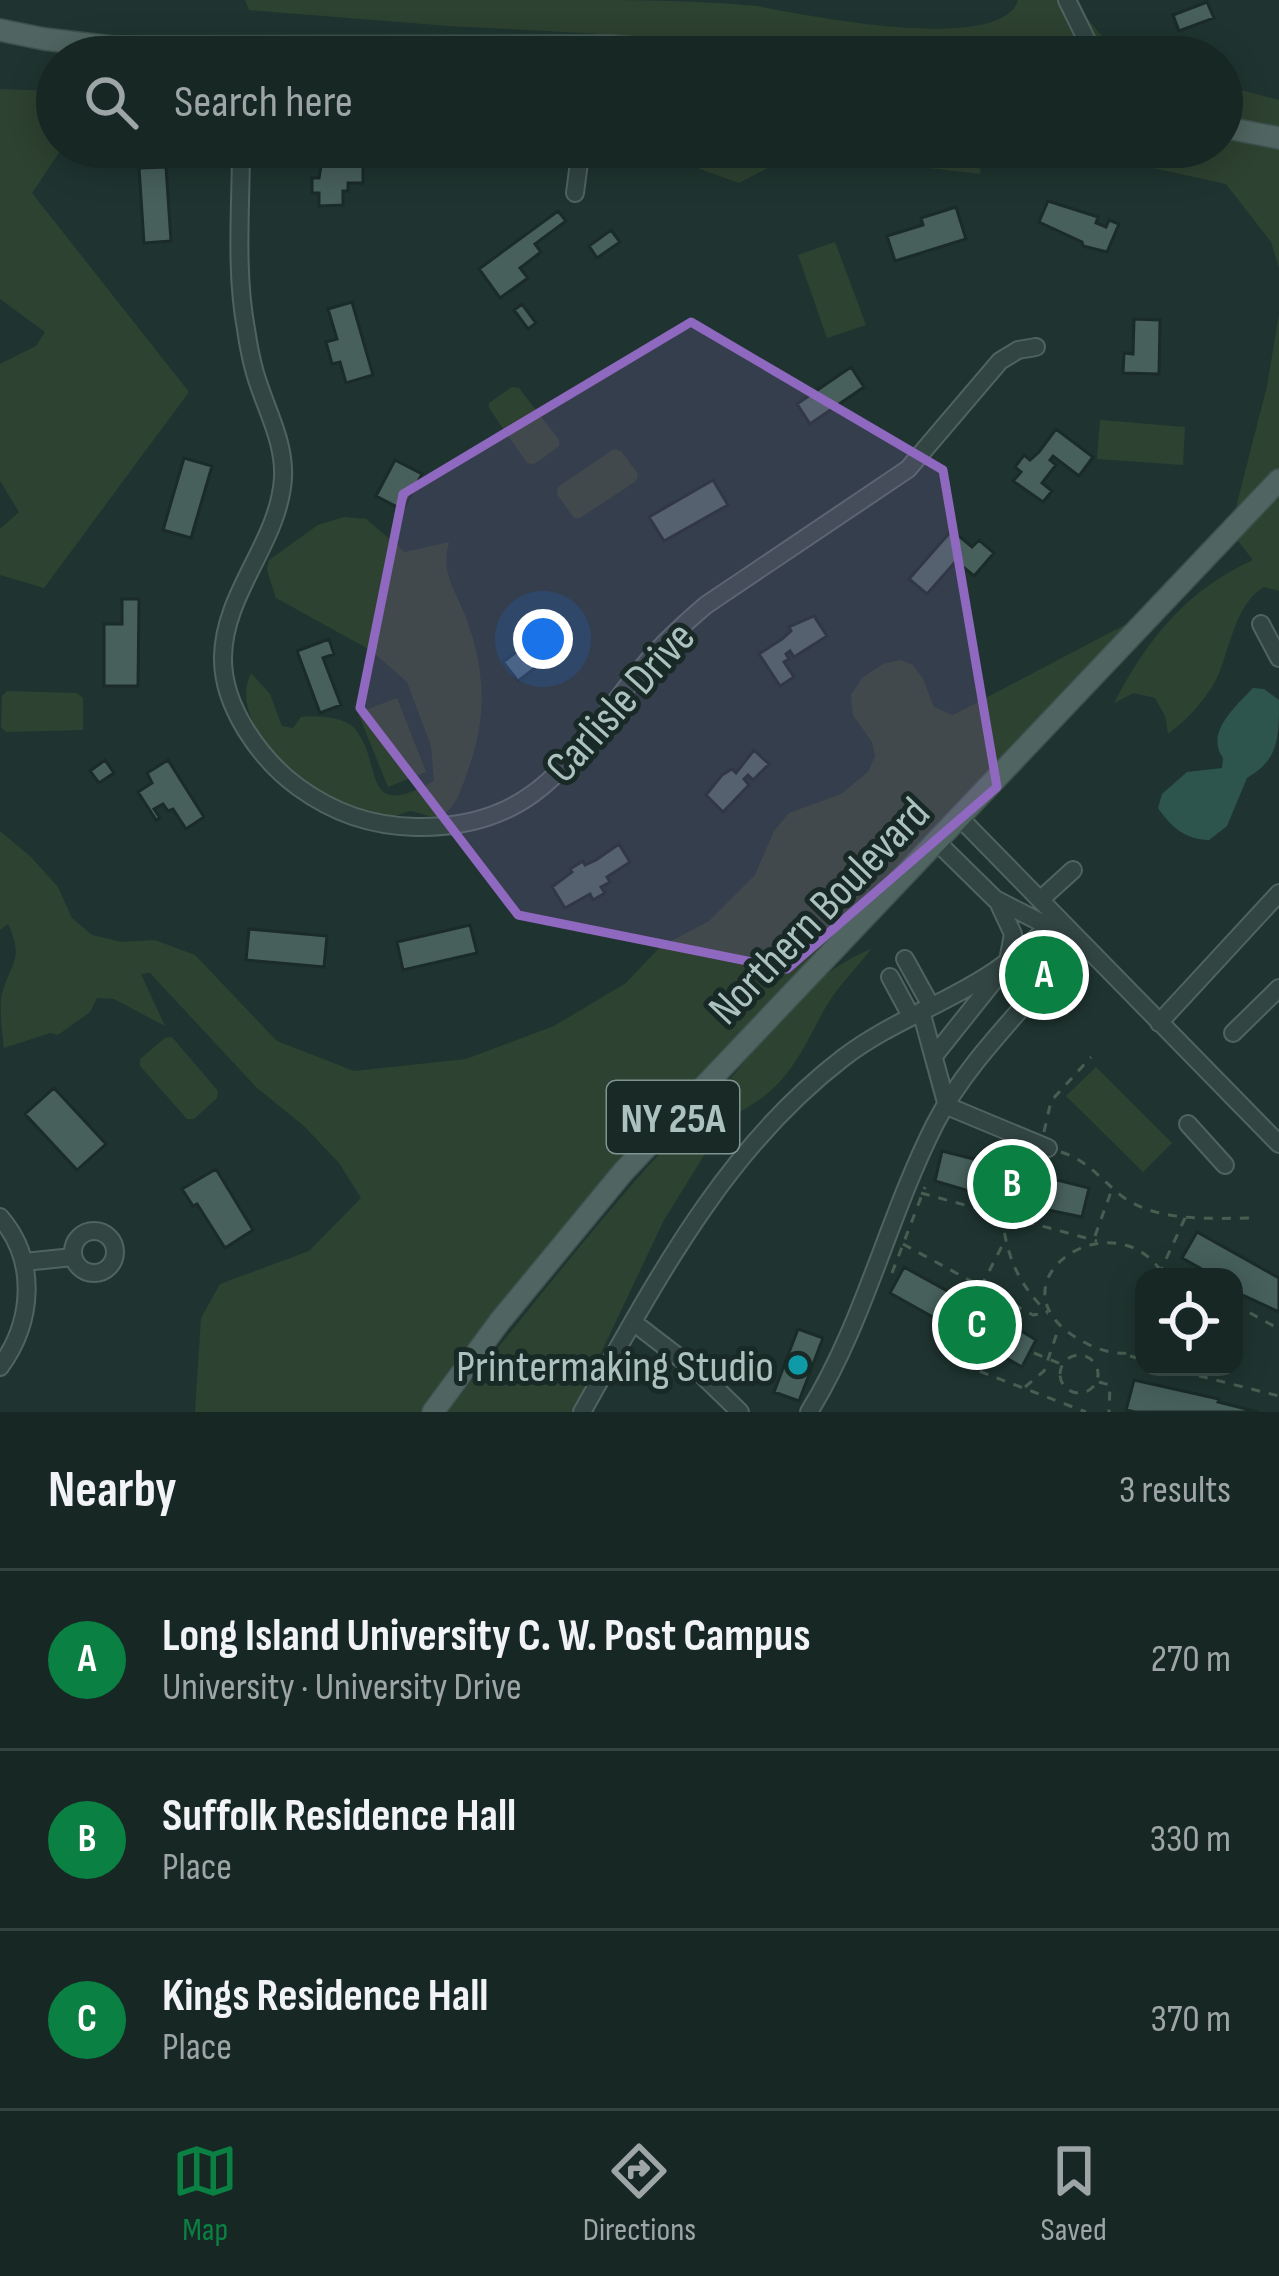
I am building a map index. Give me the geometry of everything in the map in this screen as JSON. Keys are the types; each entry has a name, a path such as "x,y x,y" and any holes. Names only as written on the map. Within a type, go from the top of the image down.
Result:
{"main road":[{"path":"0,29 44,36"},
{"path":"1243,131 1279,138"},
{"name":"Northern Boulevard","path":"433,1412 515,1302 623,1172 1279,480"}],"street":[{"path":"1067,0 1084,36"},
{"name":"Carlisle Drive","path":"241,168 244,321 254,372 279,440 283,472 274,521 226,627 226,680 248,732 295,785 338,813 368,821 395,826 463,824 542,789 574,760 676,630 908,469 1000,362 1018,350 1036,346"},
{"path":"575,193 578,168"},
{"path":"1261,624 1279,658"},
{"path":"961,818 1040,900 1054,923"},
{"path":"934,1056 1013,957 1012,928 995,899 938,842"},
{"path":"1040,900 1073,870"},
{"path":"1159,1023 1279,893"},
{"path":"995,899 1054,923 1087,946 1279,1144"},
{"path":"582,1412 711,1196 802,1091 832,1067 1013,957 1054,923"},
{"path":"905,958 947,1106"},
{"path":"890,977 921,1011"},
{"path":"808,1412 825,1385 936,1121 991,1044 1048,978"},
{"path":"1233,1033 1279,988"},
{"path":"947,1106 1044,1147"},
{"path":"1188,1124 1225,1165"},
{"path":"0,1216 24,1262 28,1296 20,1336 0,1367"},
{"path":"24,1262 74,1257"},
{"path":"633,1322 702,1375 740,1412"}],"path":[{"path":"1091,1057 1052,1101 1044,1147 1084,1160 1146,1209 1186,1216 1256,1218"},
{"path":"1094,1239 1113,1187"},
{"path":"908,1190 1132,1248 1158,1268"},
{"path":"1002,1214 1005,1240 1026,1291 1059,1329 1090,1346 1135,1355"},
{"path":"1162,1268 1186,1216"},
{"path":"886,1235 1033,1315 1048,1313"},
{"path":"980,1288 1005,1240"},
{"path":"1048,1313 1046,1279 1060,1258 1101,1243"},
{"path":"1243,1310 1279,1329"},
{"path":"1024,1387 1044,1371 1059,1329"},
{"path":"1086,1356 1090,1346"},
{"path":"1034,1353 1063,1365"},
{"path":"1128,1355 1135,1355"},
{"path":"1072,1356 1086,1356 1097,1366 1097,1381 1087,1392 1072,1392 1061,1382 1063,1365 1072,1356"},
{"path":"963,1365 1086,1412"},
{"path":"1198,1376 1279,1396"},
{"path":"1213,1380 1214,1376"},
{"path":"1097,1381 1110,1385 1109,1412"}],"highlighted area":[{"path":"691,322 943,470 997,787 787,969 518,915 360,708 403,494"}],"green space":[{"path":"245,0 685,1 940,29 977,26 1004,17 1018,0 1072,0 1102,36 1079,36 1073,28 1073,36 638,36 249,10"},
{"path":"0,89 36,90 36,168 49,168 32,193 189,392 44,588 0,575 0,529 19,512 0,481 0,364 36,346 45,332 0,299"},
{"path":"1243,91 1279,100 1279,268 1271,242 1226,184 1153,168 1243,168"},
{"path":"699,168 768,168 739,183"},
{"path":"930,168 980,168 980,174"},
{"path":"835,242 866,325 827,338 798,255"},
{"path":"1279,314 1279,591 1264,587 1246,604 1212,686 1196,709 1168,734 1155,698 1134,693 1114,703 1140,658 1171,619 1208,586 1253,560 1230,531 1267,386"},
{"path":"512,387 519,388 559,440 559,446 534,464 527,463 489,408 489,403"},
{"path":"1100,420 1185,427 1183,465 1097,459"},
{"path":"614,449 621,451 638,474 636,481 574,518 557,494 558,487"},
{"path":"344,517 366,519 405,552 449,542 448,573 473,640 482,697 474,753 460,793 438,818 410,811 380,816 322,794 270,749 249,711 246,692 251,673 270,694 282,726 293,728 307,716 351,725 364,743 384,792 410,792 434,781 431,746 407,682 372,651 276,598 267,570 269,560 318,525"},
{"path":"1155,609 681,1108 433,1412 195,1412 201,1318 220,1284 309,1251 361,1198 339,1163 256,1087 150,973 141,974 165,1026 114,999 97,998 90,1012 58,1035 50,1033 4,1048 1,999 16,955 8,924 0,930 0,831 58,887 72,918 92,935 122,942 155,940 195,955 277,1041 354,1071 466,1059 554,1026 626,983 660,947 709,921 755,875 774,831 789,813 841,794 868,772 875,756 872,742 853,715 851,695 862,678 883,664 900,660 913,665 934,707 953,715"},
{"path":"7,691 77,693 83,698 83,730 6,732 1,727 2,696"},
{"path":"397,698 426,772 388,787 358,713"},
{"path":"871,949 829,1002 782,1079 755,1103 715,1124 708,1149 664,1220 573,1412 446,1412 624,1194 784,1014 824,976"},
{"path":"172,1037 218,1091 217,1098 194,1119 187,1119 140,1066 140,1059"},
{"path":"1096,1067 1172,1143 1143,1172 1066,1096"}],"water":[{"path":"1253,688 1264,689 1279,700 1271,755 1247,778 1227,826 1209,840 1186,835 1158,808 1162,794 1187,772 1222,768 1220,730"}],"building":[{"path":"1207,2 1214,18 1179,31 1173,15"},
{"path":"139,168 166,168 171,241 144,243"},
{"path":"321,168 363,168 363,183 348,183 343,205 319,206 319,193 312,193 312,178 319,178"},
{"path":"1048,201 1098,217 1096,223 1106,227 1109,220 1119,224 1107,252 1083,246 1039,222"},
{"path":"956,207 966,239 895,261 887,236 923,225 921,218"},
{"path":"558,211 566,221 535,244 541,252 520,268 528,278 500,298 479,269"},
{"path":"611,230 620,242 597,258 589,246"},
{"path":"352,302 373,375 346,383 340,362 332,364 326,342 337,339 328,309"},
{"path":"522,304 536,323 528,329 514,310"},
{"path":"1134,319 1160,320 1159,374 1123,373 1124,353 1133,354"},
{"path":"851,367 864,387 810,424 797,404"},
{"path":"1056,429 1093,457 1079,476 1053,456 1050,460 1056,465 1042,483 1052,491 1043,502 1013,481 1021,472 1015,467 1024,455 1030,460 1039,452"},
{"path":"184,458 212,466 191,538 163,530"},
{"path":"395,460 422,474 403,510 376,496"},
{"path":"713,480 728,505 664,541 649,517"},
{"path":"952,530 972,547 979,540 994,553 974,576 956,561 927,594 909,579"},
{"path":"122,599 139,599 138,686 104,686 104,624 122,624"},
{"path":"814,616 827,636 794,657 790,651 786,654 789,659 784,662 794,677 780,686 759,654 791,631 789,627"},
{"path":"557,621 571,641 518,681 503,662"},
{"path":"329,639 334,654 323,658 341,705 320,713 297,651"},
{"path":"754,750 769,764 753,780 748,775 744,779 749,785 723,812 706,795 722,775 732,769 736,773"},
{"path":"105,760 114,773 99,783 90,771"},
{"path":"168,760 204,817 186,829 173,809 168,811 163,804 154,809 160,818 156,820 138,792 152,783 147,773"},
{"path":"619,844 630,862 607,877 610,882 601,887 605,893 593,900 590,894 565,908 552,887 570,869 596,860"},
{"path":"470,925 477,953 403,970 397,942"},
{"path":"249,929 327,936 324,967 246,960"},
{"path":"54,1088 106,1144 77,1170 25,1114"},
{"path":"942,1151 1089,1188 1082,1217 935,1181"},
{"path":"216,1169 253,1230 225,1248 182,1189"},
{"path":"1197,1232 1279,1278 1279,1312 1243,1295 1243,1268 1200,1268 1182,1258"},
{"path":"904,1267 1036,1340 1022,1367 890,1293"},
{"name":"Printermaking Studio","path":"798,1329 823,1338 799,1401 774,1392"},
{"path":"1134,1380 1219,1399 1258,1412 1126,1410"}],"place":[{"name":"Long Island University C. W. Post Campus","path":"1044,975"},
{"name":"Suffolk Residence Hall","path":"1012,1184"},
{"name":"Kings Residence Hall","path":"977,1325"},
{"name":"Printermaking Studio","path":"798,1365"}]}
